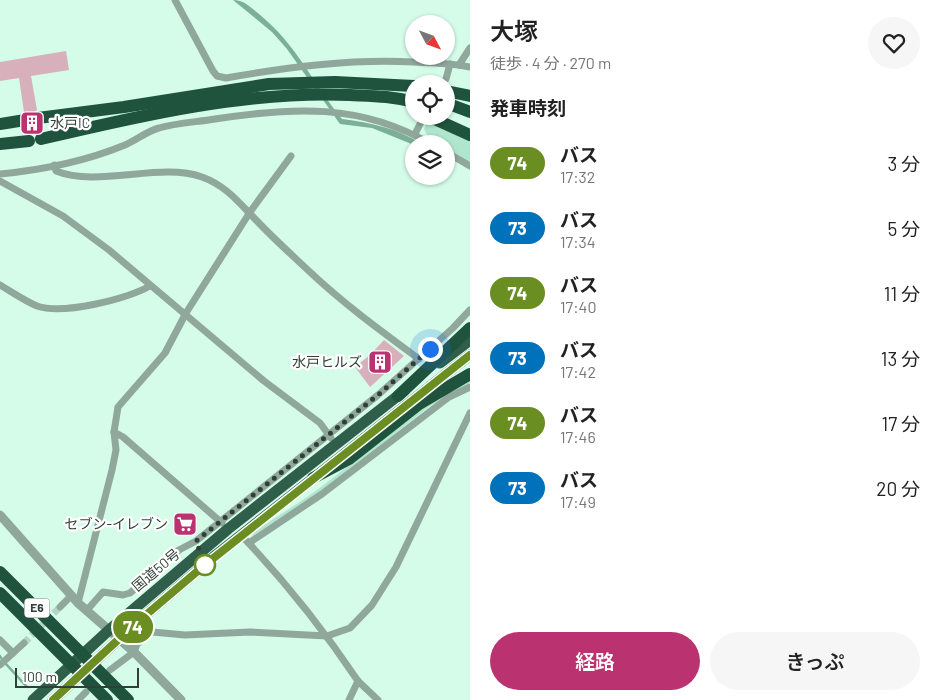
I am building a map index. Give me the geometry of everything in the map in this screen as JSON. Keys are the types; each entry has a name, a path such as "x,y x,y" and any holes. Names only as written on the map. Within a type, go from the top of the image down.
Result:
{"highway":[{"path":"0,124 269,84 301,82 405,86"},
{"path":"368,84 405,93"},
{"path":"455,89 470,96"},
{"path":"0,144 35,140 126,120 273,95 322,93 374,95 405,100"},
{"path":"352,95 405,111"},
{"path":"455,106 470,112"},
{"path":"455,114 470,120"},
{"path":"444,125 470,135"},
{"path":"398,396 470,328"},
{"name":"国道50号","path":"33,700 224,525 336,444 470,340"},
{"name":"国道50号","path":"53,700 118,640 245,539 313,478 470,356"},
{"path":"313,478 349,459 419,404 470,374"},
{"name":"E6","path":"0,572 73,645 106,671 128,700"},
{"name":"E6","path":"0,592 63,655 88,687 107,700"}],"street":[{"path":"175,0 212,71 217,76 226,78 290,68 373,60 405,62"},
{"path":"459,65 470,48"},
{"path":"455,65 470,68"},
{"path":"0,174 54,165 125,145 158,128 272,111 312,110 376,118 415,134 418,125"},
{"path":"60,607 75,599 112,470 116,450 114,432 118,407 165,353 186,313 250,212 292,156"},
{"path":"455,157 470,166"},
{"path":"54,165 56,171 78,176 193,174 229,192 344,302 419,359"},
{"path":"0,181 63,216 109,250 150,286 186,313 264,381 320,423 336,444"},
{"path":"0,286 36,306 58,308 92,305 150,286"},
{"path":"87,610 103,592 123,595 138,588 180,550 224,525 328,434 419,359 470,310"},
{"path":"378,700 358,682 327,636 300,601 245,539 322,494 449,397 470,387"},
{"path":"106,671 134,652 137,644 152,632 186,635 250,632 327,636 350,628 359,621 383,590 396,567 470,413"},
{"path":"114,432 224,525"},
{"path":"0,514 75,599 118,640 134,652 181,700"},
{"path":"0,640 13,653"},
{"path":"0,665 24,643"},
{"path":"349,700 358,682"},
{"path":"78,700 88,687"}],"shaded area":[{"path":"233,0 250,6 284,38 342,119 384,127 406,135 405,141 372,128 340,124 287,49 272,32"},
{"path":"426,125 440,125 470,140 470,163 455,154 455,135 427,135 424,129"},
{"path":"470,379 470,383 430,406 323,490 253,536 252,534 313,493 412,416"}],"building":[{"path":"66,51 69,70 31,76 37,110 31,114 24,112 19,78 0,81 0,62"},
{"name":"水戸ヒルズ","path":"384,340 404,356 370,387 355,367"}],"waterway":[{"path":"6,664 27,687"}],"tunnel":[{"path":"24,643 60,607"}],"bus line":[{"name":"74","path":"53,700 134,625 184,582 265,515 470,355"}],"place":[{"name":"水戸IC","path":"32,123"},
{"name":"水戸ヒルズ","path":"380,362"},
{"name":"セブン-イレブン","path":"185,524"}],"route":[{"path":"205,565 196,541 378,395 430,349"}]}
